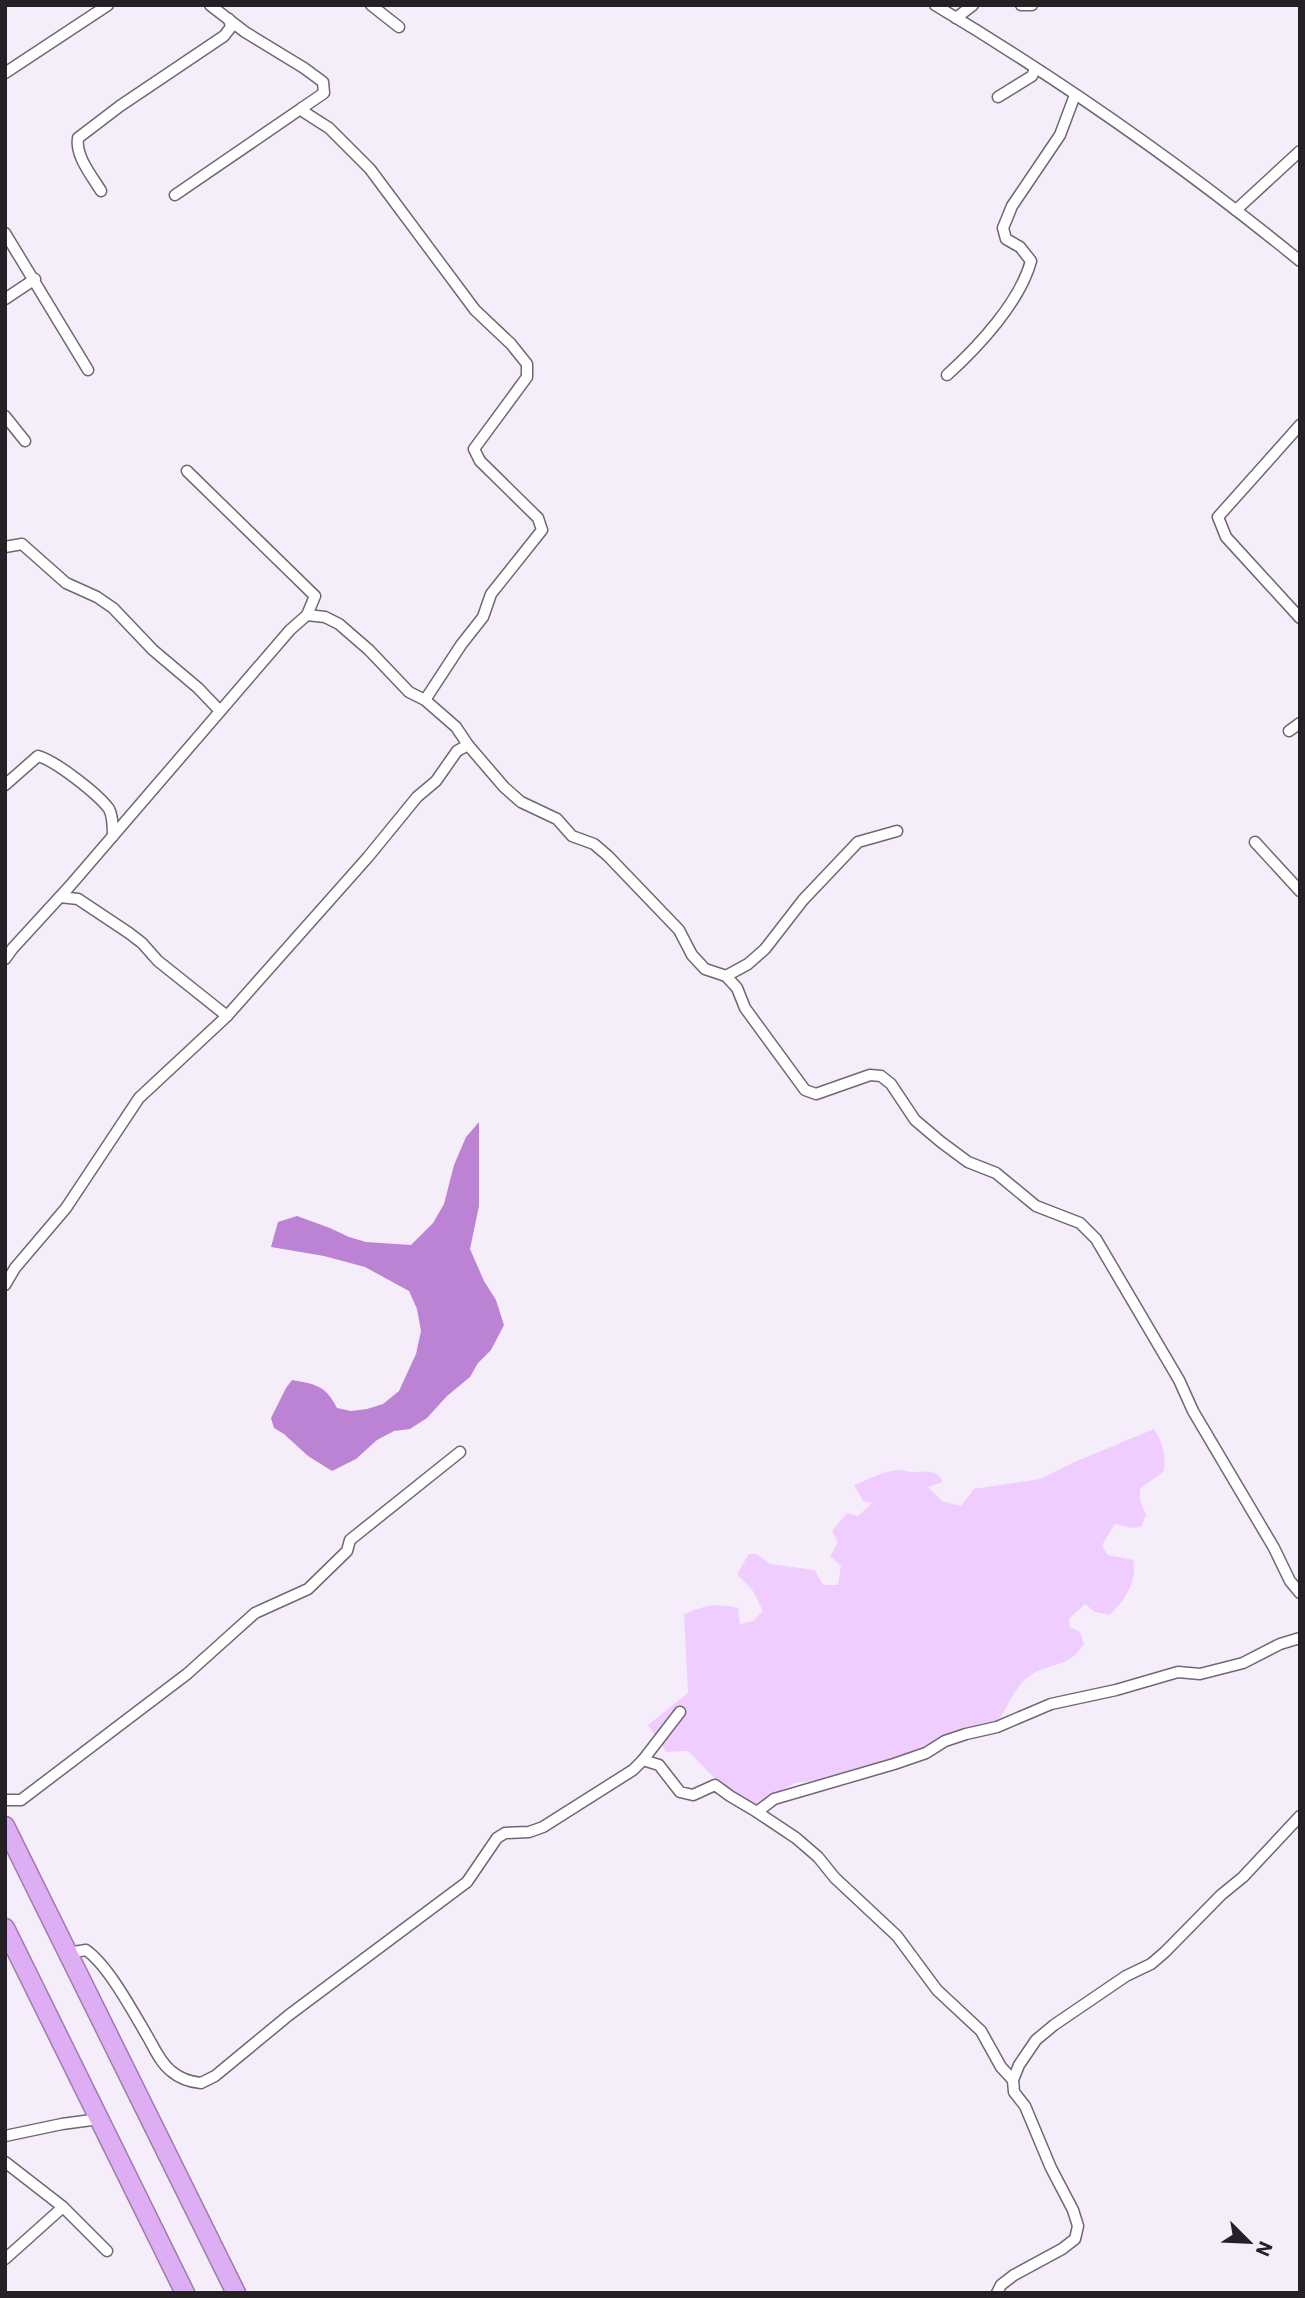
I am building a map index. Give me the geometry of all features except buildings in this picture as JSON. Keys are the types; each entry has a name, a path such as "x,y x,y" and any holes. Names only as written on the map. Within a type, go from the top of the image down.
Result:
{"highway":[{"path":"5,1826 236,2293"},
{"path":"5,1928 185,2293"}],"street":[{"path":"5,73 108,5"},
{"path":"175,195 324,93 323,82 245,32 210,5"},
{"path":"371,5 399,27"},
{"path":"935,5 1075,95 1236,210 1300,261"},
{"path":"957,18 973,5"},
{"path":"1021,5 1032,5"},
{"path":"101,191 77,146 78,138 120,106 224,37 231,27 229,19"},
{"path":"998,97 1032,76 1035,69"},
{"path":"947,375 978,347 1026,279 1031,261 1020,247 1006,239 1003,228 1012,206 1060,135 1075,95"},
{"path":"302,108 329,128 370,169 475,310 511,344 527,364 527,377 474,449 480,461 538,518 542,530 491,594 483,617 425,700"},
{"path":"1236,210 1300,151"},
{"path":"5,233 88,370"},
{"path":"5,299 34,279"},
{"path":"5,416 25,441"},
{"path":"1300,425 1218,517 1226,537 1300,618"},
{"path":"5,959 290,630 307,615 316,596 187,471"},
{"path":"5,547 22,544 66,583 103,601 153,650 198,688 220,712"},
{"path":"307,615 325,617 339,624 369,650 409,692 425,700 456,727 504,788 521,802 556,820 572,836 594,844 608,856 678,930 692,955 705,969 726,976 737,988 745,1008 805,1090 816,1094 870,1075 881,1076 891,1084 915,1120 958,1155 996,1173 1036,1206 1080,1223 1090,1231 1172,1368 1193,1411 1274,1548 1290,1581 1300,1593"},
{"path":"1289,731 1300,723"},
{"path":"5,1285 15,1268 66,1208 139,1098 228,1016 368,857 417,797 436,781 457,751 468,745"},
{"path":"5,785 38,756 50,759 111,811 113,836"},
{"path":"726,976 748,964 765,949 810,892 858,842 897,831"},
{"path":"1255,842 1300,891"},
{"path":"60,897 78,899 129,933 158,961 228,1016"},
{"path":"5,1801 21,1800 187,1674 255,1613 309,1589 339,1561 347,1551 350,1540 460,1452"},
{"path":"757,1812 774,1799 894,1764 926,1753 945,1741 996,1727 1051,1704 1178,1672 1200,1674 1243,1663 1280,1644 1300,1638"},
{"path":"68,1953 86,1950 94,1956 170,2071 182,2078 201,2083 215,2077 289,2015 467,1882 497,1838 505,1833 529,1832 543,1827 633,1770 680,1712"},
{"path":"643,1760 659,1765 680,1791 693,1795 715,1785 796,1838 818,1857 835,1878 897,1936 937,1990 981,2031 1002,2067 1013,2080"},
{"path":"997,2293 1001,2285 1014,2275 1062,2249 1074,2239 1078,2226 1025,2106 1014,2092 1013,2080 1019,2065 1036,2040 1126,1976 1151,1964 1165,1952 1242,1877 1300,1815"},
{"path":"5,2136 99,2119"},
{"path":"5,2162 63,2207 107,2251"},
{"path":"5,2259 63,2207"}],"shaded area":[{"path":"479,1122 479,1206 470,1249 496,1300 504,1325 491,1350 478,1363 470,1377 447,1396 427,1418 410,1429 394,1431 377,1440 356,1459 332,1471 308,1456 274,1428 271,1418 286,1388 292,1380 314,1385 329,1395 337,1408 351,1411 383,1404 399,1391 416,1354 421,1331 417,1309 409,1291 365,1267 324,1256 271,1247 278,1222 297,1216 366,1242 411,1245 433,1223 444,1204 454,1165 466,1137"},
{"path":"1154,1429 1163,1449 1164,1471 1140,1489 1140,1500 1146,1515 1141,1527 1115,1524 1102,1545 1108,1555 1133,1560 1134,1575 1129,1590 1110,1615 1095,1612 1085,1604 1069,1619 1070,1627 1080,1632 1084,1644 1072,1658 1036,1672 1024,1680 997,1723 972,1727 944,1737 917,1753 827,1779 795,1783 773,1795 758,1808 721,1785 688,1751 666,1752 648,1725 688,1693 684,1614 716,1605 730,1606 738,1608 740,1624 753,1621 763,1611 753,1591 737,1574 749,1554 757,1554 770,1564 815,1570 823,1585 838,1585 841,1566 830,1556 838,1542 832,1531 847,1513 858,1516 872,1503 863,1501 854,1485 897,1470 931,1472 943,1482 928,1487 942,1501 961,1506 974,1489 1040,1479"}]}
